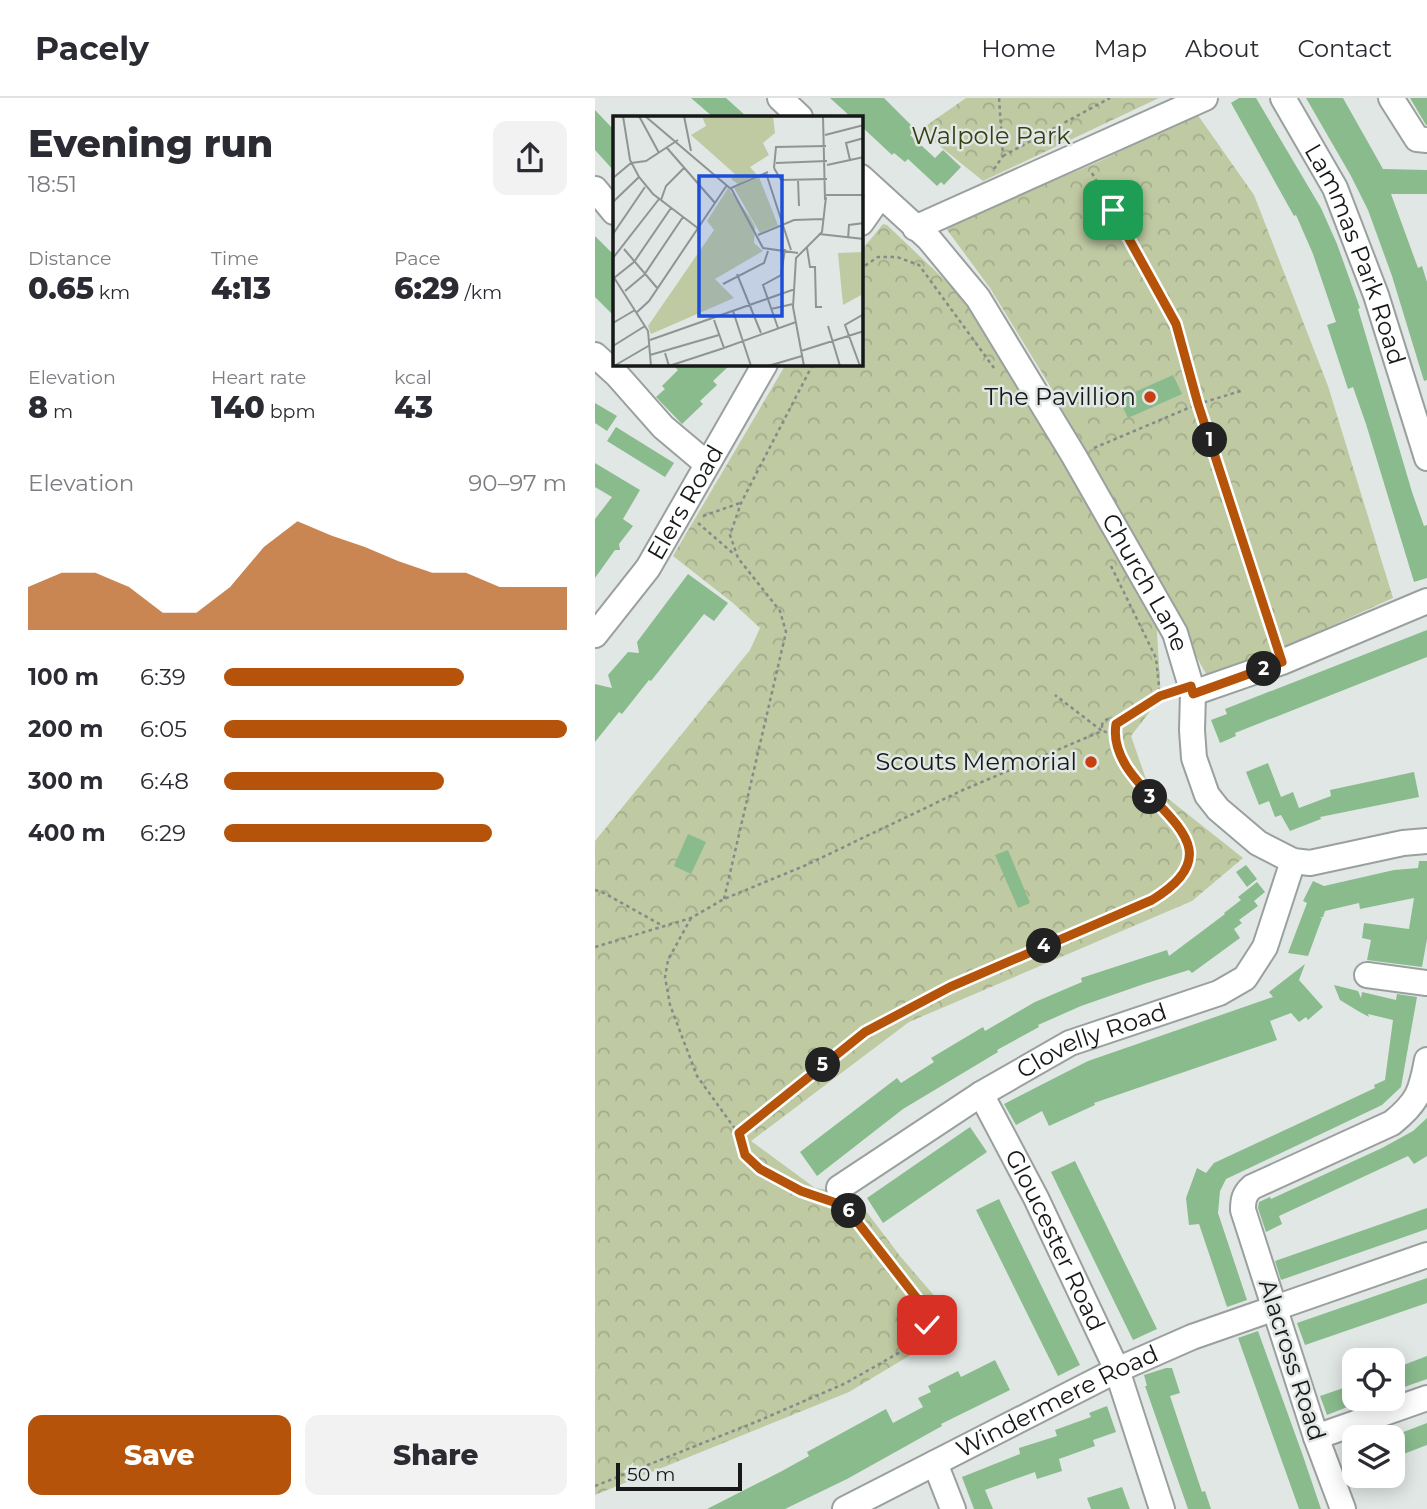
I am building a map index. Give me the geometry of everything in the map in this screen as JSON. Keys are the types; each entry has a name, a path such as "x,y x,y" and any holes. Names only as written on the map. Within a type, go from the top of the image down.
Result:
{"street":[{"path":"780,98 799,116"},
{"path":"915,228 1205,98"},
{"name":"Lammas Park Road","path":"1283,98 1335,188 1376,295 1427,458"},
{"path":"1391,98 1417,139 1427,140"},
{"name":"Church Lane","path":"863,179 929,239 978,298 1074,456 1175,634 1192,690 1194,758 1207,795 1239,829 1274,853 1293,861"},
{"path":"595,188 613,211"},
{"path":"863,220 880,196"},
{"path":"595,355 617,374 663,427 707,464"},
{"name":"Elers Road","path":"596,633 687,516 707,464 757,366"},
{"path":"1192,690 1282,662 1427,601"},
{"path":"1293,861 1310,863 1403,843 1427,841"},
{"name":"Clovelly Road","path":"835,1197 981,1094 1070,1043 1219,993 1245,978 1265,947 1293,861"},
{"path":"1367,975 1427,984"},
{"name":"Alacross Road","path":"1343,1509 1316,1437 1243,1210 1245,1193 1252,1187 1392,1123 1411,1108 1420,1095 1427,1060"},
{"name":"Gloucester Road","path":"981,1094 1036,1198 1117,1370 1162,1509"},
{"name":"Windermere Road","path":"845,1509 1117,1370 1192,1337 1427,1255"},
{"path":"1316,1437 1427,1398"},
{"path":"935,1463 953,1509"}],"path":[{"path":"999,98 1003,156"},
{"path":"999,191 991,174 1003,156 1110,98"},
{"path":"1081,155 1145,264 1176,324 1198,404 1282,662"},
{"path":"863,264 878,257 897,257 919,265 998,373"},
{"path":"738,558 730,535 741,503 812,366"},
{"path":"1074,456 1198,404 1244,390"},
{"path":"687,516 706,514 741,503"},
{"path":"687,516 738,558 780,611 786,632 724,899"},
{"path":"1108,560 1156,658 1160,696"},
{"path":"1116,724 1160,696 1192,690"},
{"path":"1055,695 1102,731 1109,734 1115,732"},
{"path":"1102,731 1103,721 1108,719 1116,724"},
{"path":"739,1133 865,1032 950,987 1152,900 1182,878 1190,860 1188,841 1175,820 1133,778 1122,755 1115,732 1116,724"},
{"path":"595,947 691,918 724,899 804,866 963,790 1102,731"},
{"path":"595,890 663,927"},
{"path":"595,1486 846,1383 923,1339 927,1325 919,1301 835,1197 801,1191 760,1169 745,1155 739,1133 697,1076 670,1005 665,977 668,960 691,918"}],"green space":[{"name":"Walpole Park","path":"966,98 1159,98 983,181 920,130"},
{"path":"1197,114 1254,195 1328,386 1393,598 1210,681 1095,474 1050,386 990,288 945,227 1098,162"},
{"path":"883,224 887,225 970,304 1156,616 1161,697 1131,736 1147,782 1243,858 1192,901 909,1022 751,1141 815,1188 853,1194 900,1256 950,1314 947,1333 849,1392 595,1495 595,841 750,650 760,628 673,556 785,366 863,366 863,249"}],"building":[{"path":"691,98 726,98 746,116 712,116"},
{"path":"830,98 884,98 916,130 910,135 935,158 943,150 961,167 944,185 941,182 937,186 908,159 905,162 894,153 892,155 863,128 863,116 850,116"},
{"path":"1239,98 1256,98 1321,208 1337,244 1360,308 1358,309 1412,492 1424,526 1427,525 1427,578 1414,582 1366,424 1353,387 1348,389 1327,325 1336,322 1313,254 1296,215 1294,216 1231,103"},
{"path":"1306,98 1343,98 1383,169 1427,170 1427,194 1391,194 1418,268 1422,266 1427,282 1427,380 1424,381 1392,276 1368,210"},
{"path":"1410,98 1427,98 1427,125 1426,125"},
{"path":"595,110 613,129 613,170 595,150"},
{"path":"595,236 613,254 613,315 595,297"},
{"path":"674,366 729,366 713,381 717,385 700,401 703,404 682,424 656,397 665,389 662,386 678,370"},
{"name":"The Pavillion","path":"1173,375 1182,394 1128,418 1119,399"},
{"path":"595,403 617,416 607,431 595,423"},
{"path":"616,427 674,463 665,477 607,441"},
{"path":"595,463 640,490 623,519 633,526 619,544 620,550 615,550 595,578 595,519 612,497 595,487"},
{"path":"688,574 728,603 714,621 704,614 651,681 649,680 622,714 619,712 595,742 595,684 612,688 608,675 628,652 639,653 637,642"},
{"path":"1427,630 1427,657 1235,733 1236,736 1220,743 1211,720 1227,714 1225,709"},
{"path":"1268,763 1281,797 1293,792 1299,808 1331,796 1330,790 1414,772 1419,797 1320,817 1321,819 1290,831 1281,815 1275,817 1269,801 1259,805 1246,772"},
{"path":"688,834 706,842 691,874 674,866"},
{"path":"1008,850 1030,903 1018,908 995,855"},
{"path":"1419,861 1427,861 1427,939 1422,967 1367,960 1371,940 1362,938 1364,923 1409,929 1414,898 1360,909 1359,903 1325,911 1323,917 1319,918 1322,918 1308,956 1288,953 1307,903 1303,901 1313,881 1324,886 1394,870 1418,868"},
{"path":"1246,865 1257,879 1247,887 1236,872"},
{"path":"1257,882 1265,892 1254,901 1258,906 1239,920 1242,923 1234,929 1240,938 1192,973 1189,970 1144,984 1081,1006 1038,1025 1039,1027 903,1109 817,1176 800,1152 897,1078 901,1083 934,1062 931,1058 983,1027 985,1031 1035,1002 1082,982 1081,978 1167,950 1169,956 1225,914 1241,900 1238,897"},
{"path":"1305,964 1299,980 1323,1007 1308,1020 1306,1017 1299,1022 1291,1013 1270,1021 1277,1040 1094,1103 1095,1105 1049,1126 1042,1111 1016,1125 1004,1104 1088,1061 1273,997 1269,992"},
{"path":"1334,985 1358,991 1361,998 1362,992 1396,1000 1397,994 1417,997 1401,1087 1382,1105 1226,1179 1220,1191 1218,1213 1247,1300 1227,1307 1199,1224 1189,1225 1186,1198 1197,1168 1206,1173 1214,1163 1375,1088 1374,1085 1385,1080 1393,1020 1368,1014 1369,1017 1358,1011 1340,1000"},
{"path":"1427,1118 1427,1156 1414,1164 1408,1156 1279,1216 1282,1224 1266,1232 1258,1208 1259,1202 1382,1148 1413,1131"},
{"path":"970,1127 987,1152 883,1223 867,1198"},
{"path":"1075,1161 1157,1329 1133,1340 1051,1172"},
{"path":"999,1199 1080,1365 1058,1376 976,1210"},
{"path":"1427,1208 1427,1229 1281,1280 1275,1261"},
{"path":"1427,1278 1427,1303 1305,1345 1297,1323"},
{"path":"1258,1331 1321,1509 1299,1509 1238,1338"},
{"path":"1427,1356 1427,1379 1405,1387 1405,1364"},
{"path":"995,1360 1010,1390 941,1424 942,1426 847,1479 785,1509 707,1509 809,1456 807,1452 886,1409 893,1423 923,1407 918,1398 931,1392 928,1386 958,1371 961,1377"},
{"path":"1172,1368 1180,1393 1170,1396 1202,1492 1205,1491 1211,1509 1188,1509 1145,1386 1144,1375"},
{"path":"1342,1388 1342,1409 1327,1415 1320,1396"},
{"path":"1107,1406 1116,1432 1093,1440 1095,1446 1059,1459 1062,1471 1037,1479 1035,1472 985,1490 993,1509 974,1509 962,1477 1020,1454 1019,1448 1057,1436 1055,1430 1091,1417 1089,1413"},
{"path":"1427,1423 1427,1445 1405,1453 1405,1431"},
{"path":"1122,1487 1130,1509 1091,1509 1087,1498"}],"place":[{"name":"The Pavillion","path":"1150,397"},
{"name":"Scouts Memorial","path":"1091,762"}],"route":[{"path":"927,1325 919,1301 845,1206 801,1191 760,1169 745,1155 739,1133 865,1032 950,987 1152,900 1170,889 1182,878 1190,860 1188,841 1175,820 1133,778 1122,755 1115,732 1116,724 1160,696 1191,686 1193,694 1282,662 1198,404 1176,324 1113,210"}]}
